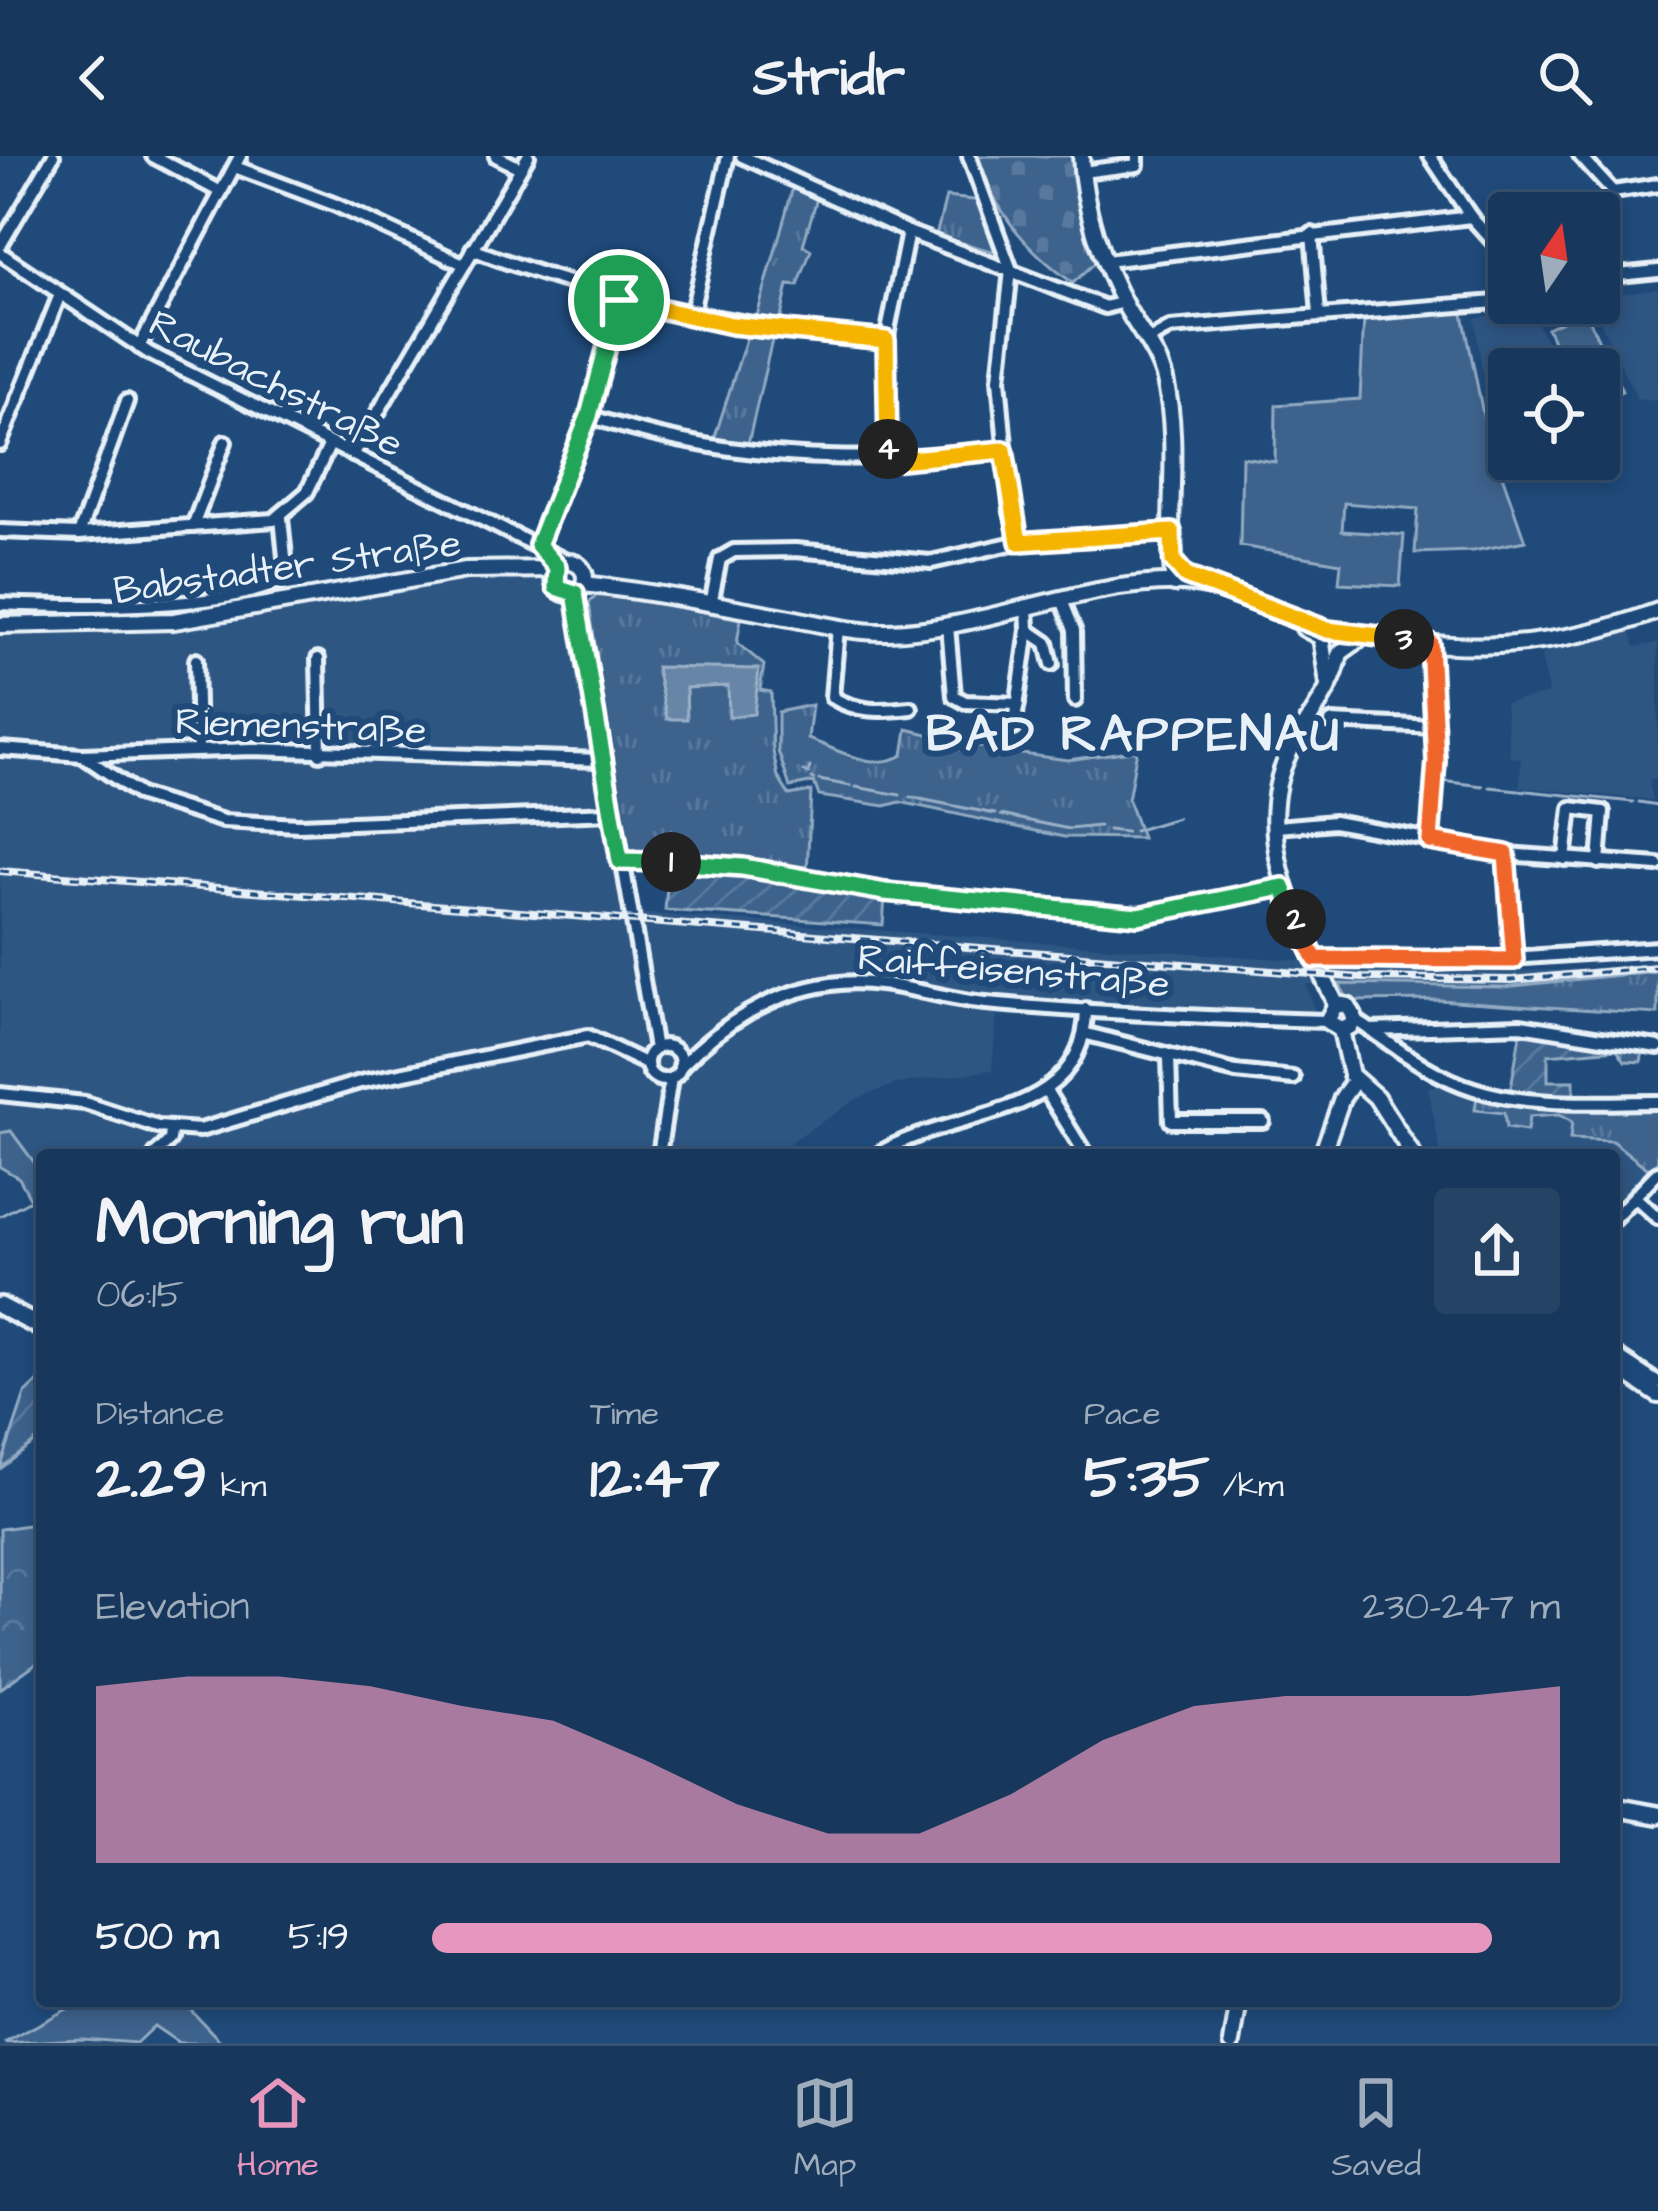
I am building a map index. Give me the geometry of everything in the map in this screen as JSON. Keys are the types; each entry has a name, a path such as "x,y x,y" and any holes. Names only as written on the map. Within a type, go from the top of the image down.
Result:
{"main road":[{"path":"0,1306 36,1325"},
{"path":"1620,1808 1658,1815"}],"street":[{"path":"0,249 53,156"},
{"path":"153,156 220,192"},
{"path":"496,156 520,168"},
{"path":"353,454 528,156"},
{"path":"691,316 728,156"},
{"path":"742,156 908,232 1105,307 1123,302"},
{"path":"969,156 1011,270 999,364 1004,450 1019,542"},
{"path":"1137,156 1137,165 1082,164 1106,260 1123,302 1147,340 1168,395 1174,584 1248,602"},
{"path":"1430,156 1488,236"},
{"path":"1580,156 1613,192 1658,185"},
{"path":"139,347 238,161 463,264"},
{"path":"1106,260 1471,217"},
{"path":"889,461 886,340 908,232"},
{"path":"1312,234 1318,314"},
{"name":"Raubachstraße","path":"0,249 59,297 139,347 538,545 559,569"},
{"path":"472,249 619,300 691,316 886,340"},
{"path":"1620,275 1658,271"},
{"path":"0,444 59,297"},
{"path":"538,545 589,416 619,300"},
{"path":"1147,340 1170,328 1488,302"},
{"path":"79,534 127,401"},
{"path":"589,416 724,451 889,461 1004,450"},
{"path":"193,526 225,442"},
{"path":"0,531 79,534 280,518 307,492 330,445"},
{"path":"0,604 140,603 259,592 280,581 286,568 280,518"},
{"path":"711,604 720,560 734,551 795,550 931,562 1019,542 1172,532"},
{"path":"1173,561 1186,576 1308,625 1333,642 1370,633 1430,643 1514,648 1658,610"},
{"name":"Babstadter Straße","path":"559,569 563,593 581,583"},
{"name":"Babstadter Straße","path":"0,625 190,620 466,570 559,569 581,583 838,628 891,632 948,626 1062,600 1174,584"},
{"path":"581,583 601,760 646,1014 680,1066"},
{"path":"1062,600 1074,629 1075,700"},
{"path":"1015,728 1027,607"},
{"path":"948,626 954,696 964,702 1018,704"},
{"path":"838,628 832,697 846,706 877,711 910,708"},
{"path":"1028,630 1047,643 1052,664"},
{"path":"1333,642 1328,690 1288,755 1277,827 1283,887 1336,1004"},
{"path":"1430,643 1436,727 1430,841"},
{"path":"318,659 320,754"},
{"path":"196,660 198,749"},
{"path":"1331,722 1436,727"},
{"name":"Riemenstraße","path":"0,749 82,755 198,749 601,760"},
{"path":"82,755 140,795 223,821 298,825 611,813"},
{"path":"1565,859 1571,808 1604,812 1599,862"},
{"path":"1277,827 1334,822 1506,854 1658,865"},
{"path":"1506,854 1514,960"},
{"path":"620,861 743,867 885,892 1138,916 1283,887"},
{"path":"1315,959 1514,960 1658,948"},
{"name":"Raiffeisenstraße","path":"665,1049 709,1037 788,994 850,982 953,999 1086,1010 1328,1021"},
{"path":"1336,1004 1348,1006 1354,1019 1416,1062 1473,1089 1572,1102 1658,1102"},
{"path":"1336,1004 1328,1021 1341,1030 1355,1080 1376,1097 1409,1149"},
{"path":"889,1149 926,1131 1025,1105 1047,1092 1087,1034 1086,1010"},
{"path":"1341,1030 1354,1019"},
{"path":"1370,1030 1521,1024 1658,1047"},
{"path":"1087,1034 1168,1057 1293,1078"},
{"path":"0,1094 103,1107 171,1130 200,1130 360,1082 588,1036 647,1064 666,1079 669,1113 660,1149"},
{"name":"Raiffeisenstraße","path":"666,1079 709,1037"},
{"path":"647,1064 665,1049"},
{"path":"1168,1057 1171,1121 1264,1121"},
{"path":"1324,1149 1342,1099 1355,1080"},
{"path":"1047,1092 1081,1149"},
{"path":"160,1149 170,1140 171,1130"},
{"path":"1620,1212 1658,1172"},
{"path":"1635,1197 1658,1218"},
{"path":"1620,1358 1658,1383"},
{"path":"1620,1369 1658,1395"},
{"path":"1232,2043 1238,2007"}],"shaded area":[{"path":"1658,288 1658,401 1637,399 1620,364 1620,348 1613,348 1601,324 1620,324 1620,294"},
{"path":"1488,316 1488,324 1538,324 1549,348 1488,348 1488,372 1482,373 1475,318"},
{"path":"505,574 544,582 574,618 622,912 1447,971 1575,970 1658,961 1658,971 1504,987 1306,984 1321,1029 998,1002 992,1070 896,1084 858,1098 780,1149 36,1149 36,1165 11,1131 0,1133 0,627 113,627 429,578"},
{"path":"1631,632 1635,647 1658,643 1658,778 1649,780 1653,800 1520,787 1521,758 1510,757 1505,703 1548,694 1541,654"},
{"path":"656,667 759,669 754,714 729,717 728,686 686,688 687,719 667,719"},
{"path":"1442,1085 1601,1113 1658,1165 1620,1204 1620,1149 1440,1149 1428,1087"}],"green space":[{"path":"978,156 1077,156 1098,260 1073,283 1041,257 1002,211"},
{"path":"793,187 817,198 803,245 811,250 798,286 788,285 779,327 755,323"},
{"path":"946,197 982,201 999,253 936,236"},
{"path":"1462,309 1488,435 1488,480 1504,480 1525,541 1473,551 1415,553 1418,509 1344,503 1342,531 1404,535 1400,586 1339,583 1341,563 1240,546 1242,457 1275,462 1276,405 1360,399 1364,316"},
{"path":"1591,324 1602,348 1556,348 1547,328"},
{"path":"747,336 772,340 747,448 713,443"},
{"path":"283,585 291,597 219,607 74,618 0,618 0,608 114,609"},
{"path":"599,593 741,619 737,643 764,665 760,690 771,692 778,777 789,795 811,791 807,873 742,862 625,855 589,603"},
{"path":"812,705 808,739 867,760 903,755 907,729 1000,751 1068,760 1137,750 1128,800 1142,838 1064,837 900,802 885,806 819,796 814,782 790,787 778,751 778,712"},
{"path":"669,866 741,871 885,897 883,925 665,910"},
{"path":"1658,971 1658,1014 1438,1000 1349,1001 1339,984 1504,987"},
{"path":"1521,1029 1644,1045 1641,1062 1625,1061 1617,1049 1548,1055 1548,1081 1574,1081 1574,1099 1510,1093"},
{"path":"1477,1096 1572,1107 1658,1107 1658,1166 1652,1172 1612,1141 1570,1139 1572,1122 1559,1115 1529,1117 1527,1131 1506,1128 1504,1113 1475,1110"},
{"path":"11,1131 36,1165 36,1194 30,1198 19,1178 0,1167 0,1133"},
{"path":"36,1384 36,1442 0,1469 25,1394"},
{"path":"36,1524 36,1663 0,1689 0,1529"},
{"path":"71,2007 188,2007 222,2043 179,2043 154,2026 136,2043 82,2039 4,2043"}],"waterway":[{"path":"803,771 809,773"},
{"path":"819,780 851,786"},
{"path":"1441,781 1483,786"},
{"path":"856,787 900,795"},
{"path":"1490,787 1633,802"},
{"path":"910,797 995,814"},
{"path":"1639,802 1658,805"},
{"path":"1001,815 1069,829 1099,826"},
{"path":"1134,831 1177,818"},
{"path":"1108,830 1126,832"},
{"path":"0,1216 36,1197"}],"railway":[{"path":"0,871 1362,978 1512,980 1658,967"}],"district":[{"name":"BAD RAPPENAU","path":"1134,732"}],"route":[{"path":"619,300 732,325 886,340 889,461 1004,450 1010,512 1019,542 1172,532 1173,561 1186,576 1327,630 1430,643 1436,785 1430,841 1506,854 1514,960 1315,959 1283,887 1138,916 885,892 743,867 620,861 575,593 563,593 556,587 557,567 538,545 589,416 619,300"}]}
